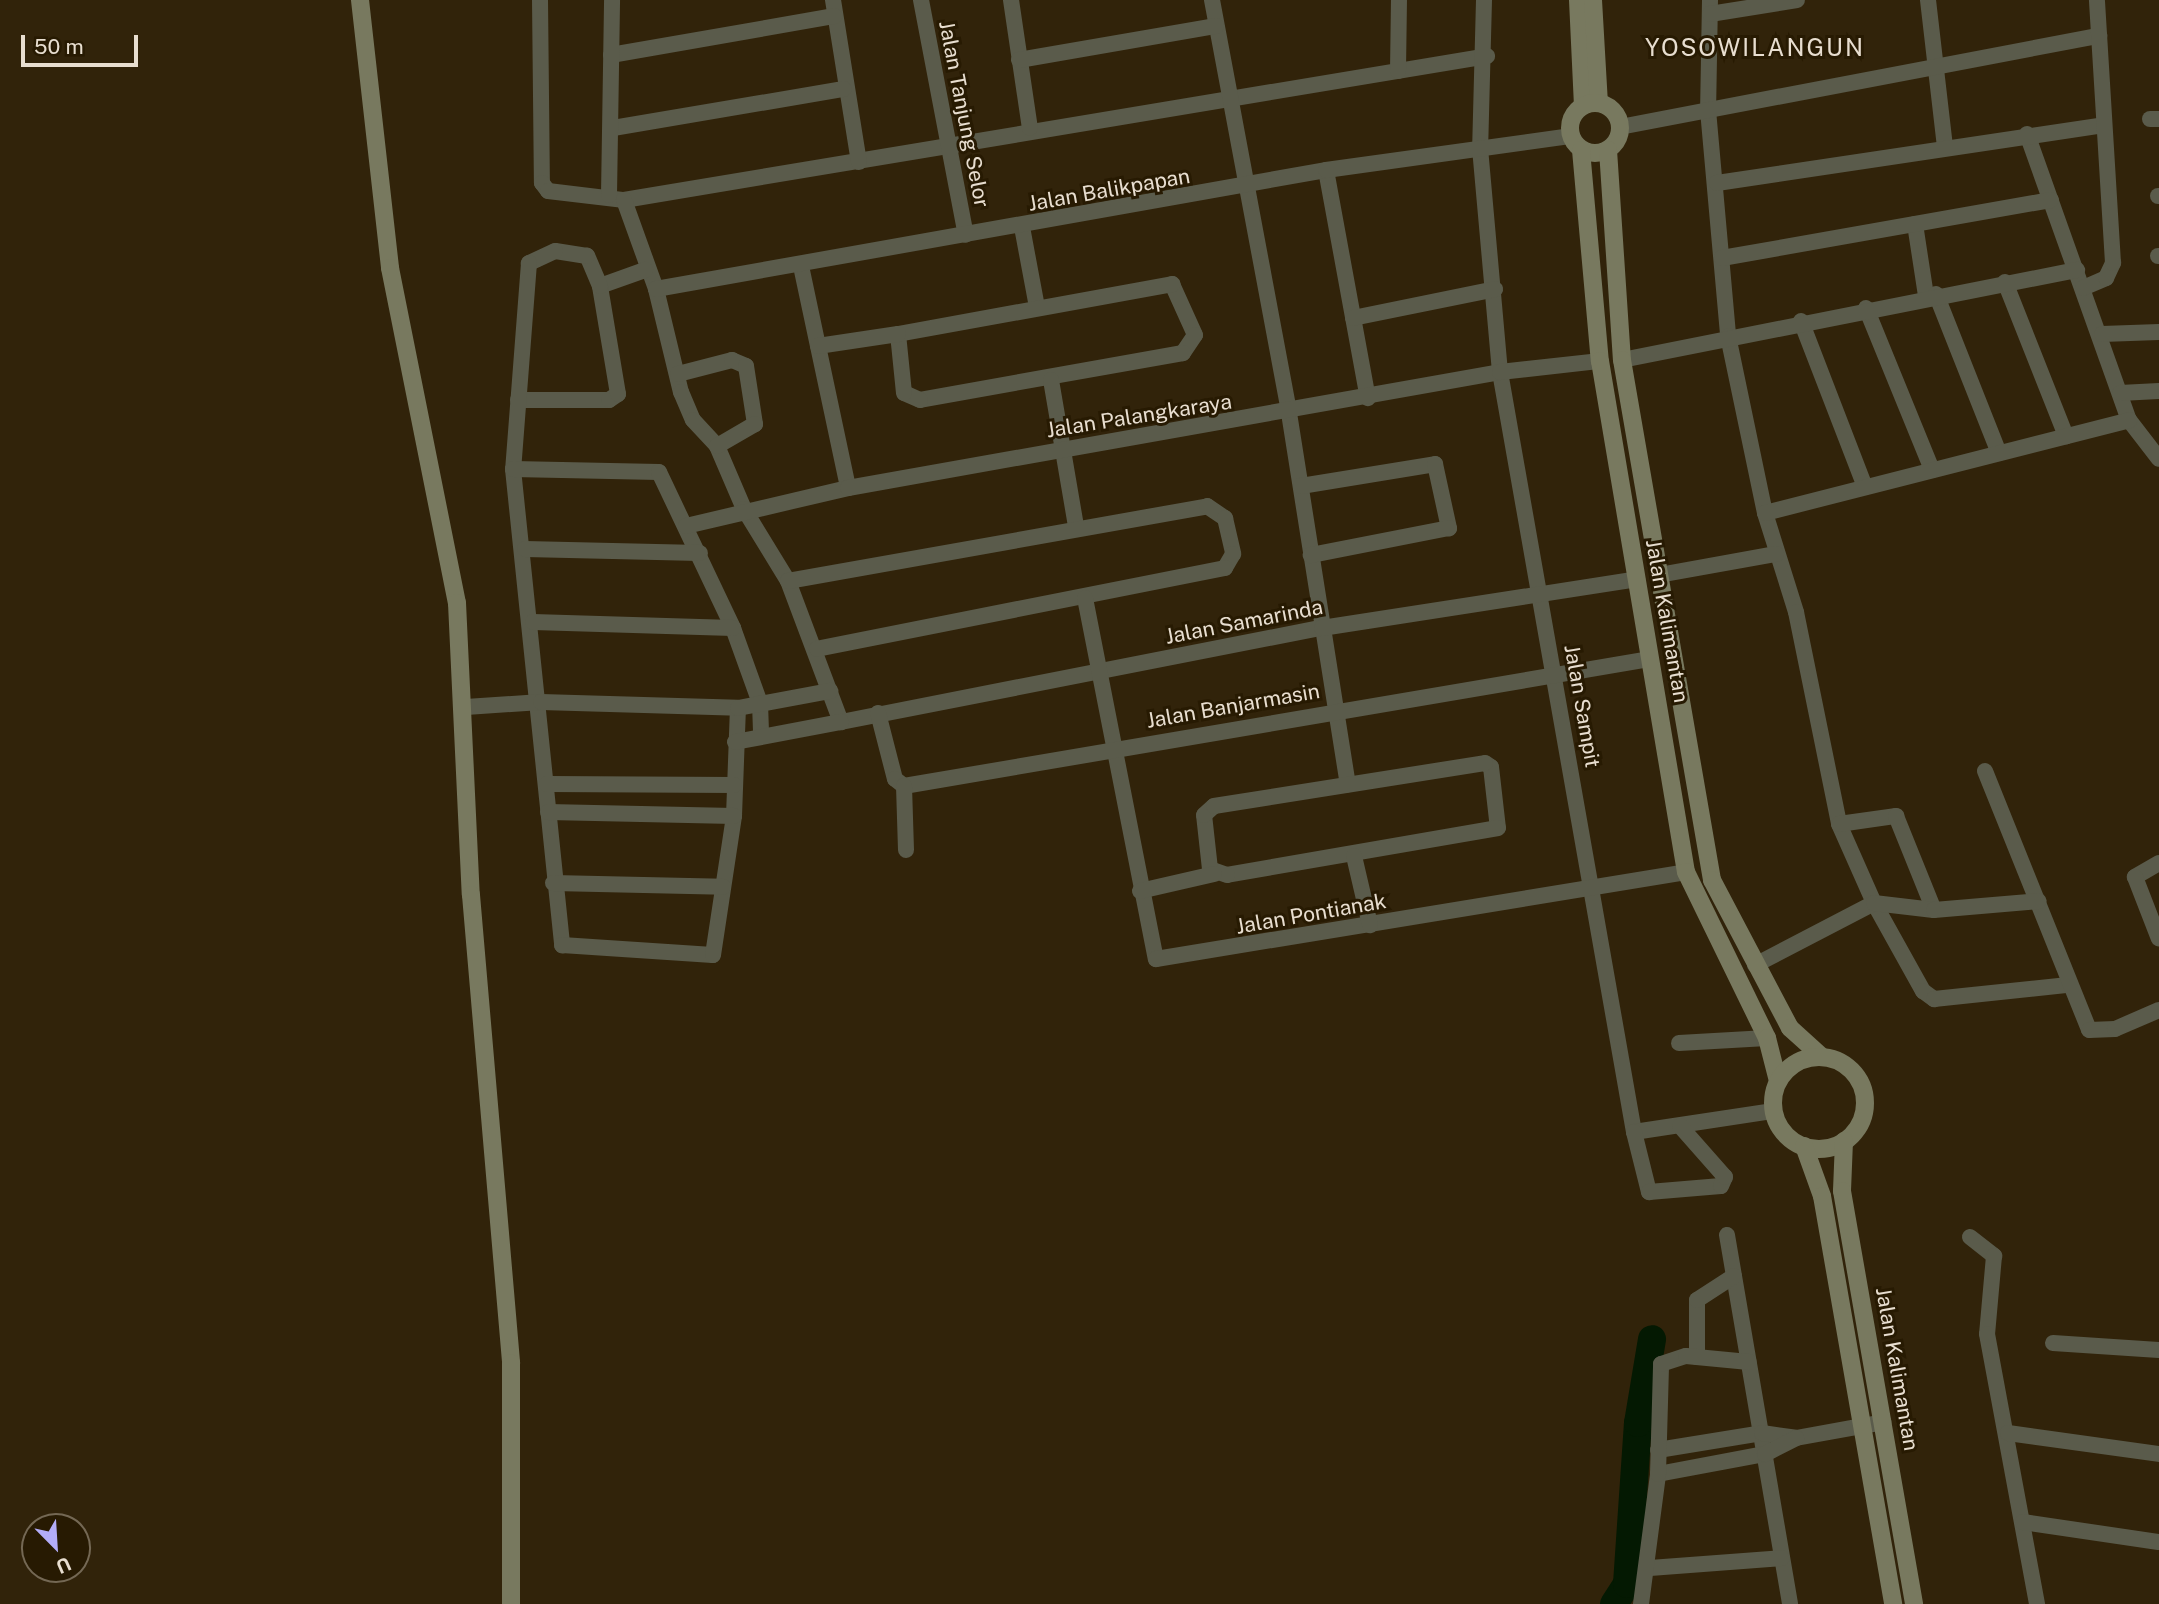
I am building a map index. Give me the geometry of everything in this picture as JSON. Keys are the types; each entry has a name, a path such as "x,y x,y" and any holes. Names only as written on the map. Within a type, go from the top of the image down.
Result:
{"main road":[{"path":"360,0 390,268 439,491 466,707 471,895 511,1363 511,1604"},
{"path":"1578,0 1591,104"},
{"path":"1591,104 1593,0"},
{"path":"1591,104 1614,111 1620,127 1608,150 1575,143 1571,117 1591,104"},
{"name":"Jalan Kalimantan","path":"1575,143 1600,361 1686,872 1767,1038 1778,1081"},
{"name":"Jalan Kalimantan","path":"1608,150 1622,360 1712,880 1790,1028 1821,1056"},
{"path":"1628,526 1650,523"},
{"path":"1670,778 1693,773"},
{"path":"1821,1056 1848,1066 1864,1090 1863,1119 1844,1141 1804,1146 1779,1126 1773,1111 1778,1081 1804,1059 1821,1056"},
{"name":"Jalan Kalimantan","path":"1844,1141 1842,1191 1914,1604"},
{"name":"Jalan Kalimantan","path":"1804,1146 1819,1180 1893,1604"}],"street":[{"path":"540,0 539,176 548,191 617,198 859,162 1030,128 1487,56"},
{"path":"612,0 611,55 617,198 645,270 656,289 693,420 717,446 744,509 788,581 817,649 841,722"},
{"name":"Jalan Tanjung Selor","path":"922,0 947,146 966,235"},
{"path":"1011,0 1030,128"},
{"path":"1212,0 1226,99 1289,413 1348,784"},
{"path":"1398,71 1399,0"},
{"name":"Jalan Sampit","path":"1485,0 1487,56 1480,148 1495,289 1500,372 1594,887 1634,1132 1649,1192 1720,1186 1725,1177 1680,1126"},
{"path":"1797,0 1710,7 1708,110 1717,183 1728,335 1765,513 1796,611 1839,824 1874,904 1923,990 1934,999 2068,985"},
{"path":"1927,0 1945,147"},
{"path":"2083,288 2113,272 2097,0"},
{"path":"611,55 834,8 844,89 859,162"},
{"path":"1019,60 1216,26"},
{"path":"1620,127 2099,36"},
{"path":"613,128 844,89"},
{"path":"1717,183 2027,134 2104,125"},
{"path":"2027,134 2102,334 2129,420 2159,459"},
{"name":"Jalan Balikpapan","path":"656,289 1022,227 1326,170 1480,148 1575,143"},
{"path":"1326,170 1368,398"},
{"path":"1722,258 2051,200"},
{"path":"1915,224 1931,295 1999,453"},
{"path":"1022,227 1037,307"},
{"path":"518,400 609,400 618,394 600,286 587,256 555,251 528,263 518,400 513,469 525,549 541,702 557,938 569,950 706,956 716,950 734,816 738,708"},
{"path":"802,266 848,488"},
{"path":"600,286 645,270"},
{"path":"1622,360 1728,335 1931,295 2077,270"},
{"path":"2005,282 2066,436"},
{"path":"818,346 1172,284 1195,335 1183,353 1051,380 913,399 904,393 898,334"},
{"path":"1353,318 1495,289"},
{"path":"1866,308 1932,470"},
{"path":"1801,321 1864,487"},
{"path":"2102,334 2159,332"},
{"path":"678,373 732,360 746,366 755,424 717,446"},
{"name":"Jalan Palangkaraya","path":"687,526 744,509 1061,449 1289,413 1500,372 1600,361"},
{"path":"1051,380 1076,526"},
{"path":"2120,393 2159,391"},
{"path":"1765,513 2129,420"},
{"path":"1301,486 1435,464 1449,528 1311,555"},
{"path":"513,469 659,472 687,526 733,628 760,703 761,734"},
{"path":"788,581 1076,526 1208,506 1225,518 1233,554 1225,568 1085,598 817,649"},
{"path":"525,549 700,554"},
{"path":"1659,575 1776,554"},
{"name":"Jalan Samarinda","path":"735,742 761,734 841,722 870,714 1098,674 1322,628 1539,591 1637,579"},
{"name":"Jalan Pontianak","path":"1085,598 1150,945 1165,962 1686,872"},
{"path":"533,622 733,628"},
{"name":"Jalan Banjarmasin","path":"904,786 1554,670 1650,659"},
{"path":"466,707 541,702 738,708 830,691"},
{"path":"870,714 895,779 904,786 906,850"},
{"path":"1140,891 1214,874 1354,856 1498,828 1501,818 1491,767 1485,763 1207,809 1214,874"},
{"path":"1985,771 2039,901 2068,985 2089,1030 2115,1029 2159,1010"},
{"path":"547,784 734,785"},
{"path":"548,812 734,816"},
{"path":"1839,824 1896,816 1934,910"},
{"path":"1354,856 1370,925"},
{"path":"2157,929 2135,877 2159,863"},
{"path":"553,883 723,887"},
{"path":"1755,965 1874,904 1934,910 2039,901"},
{"path":"1679,1043 1767,1038"},
{"path":"1634,1132 1773,1111"},
{"path":"1727,1235 1790,1604"},
{"path":"1970,1237 1994,1256 1986,1322 2038,1604"},
{"path":"1697,1357 1697,1300 1734,1276"},
{"path":"2053,1343 2159,1350"},
{"path":"1641,1604 1650,1569 1658,1474 1661,1364 1671,1356 1749,1362"},
{"path":"1658,1474 1765,1454 1796,1438 1884,1422"},
{"path":"1658,1450 1762,1433 1796,1438"},
{"path":"2008,1433 2159,1454"},
{"path":"2023,1522 2159,1542"},
{"path":"1650,1569 1782,1558"}],"waterway":[{"path":"1614,1604 1627,1584 1638,1423 1652,1339"}],"district":[{"name":"YOSOWILANGUN","path":"1755,48"}]}
